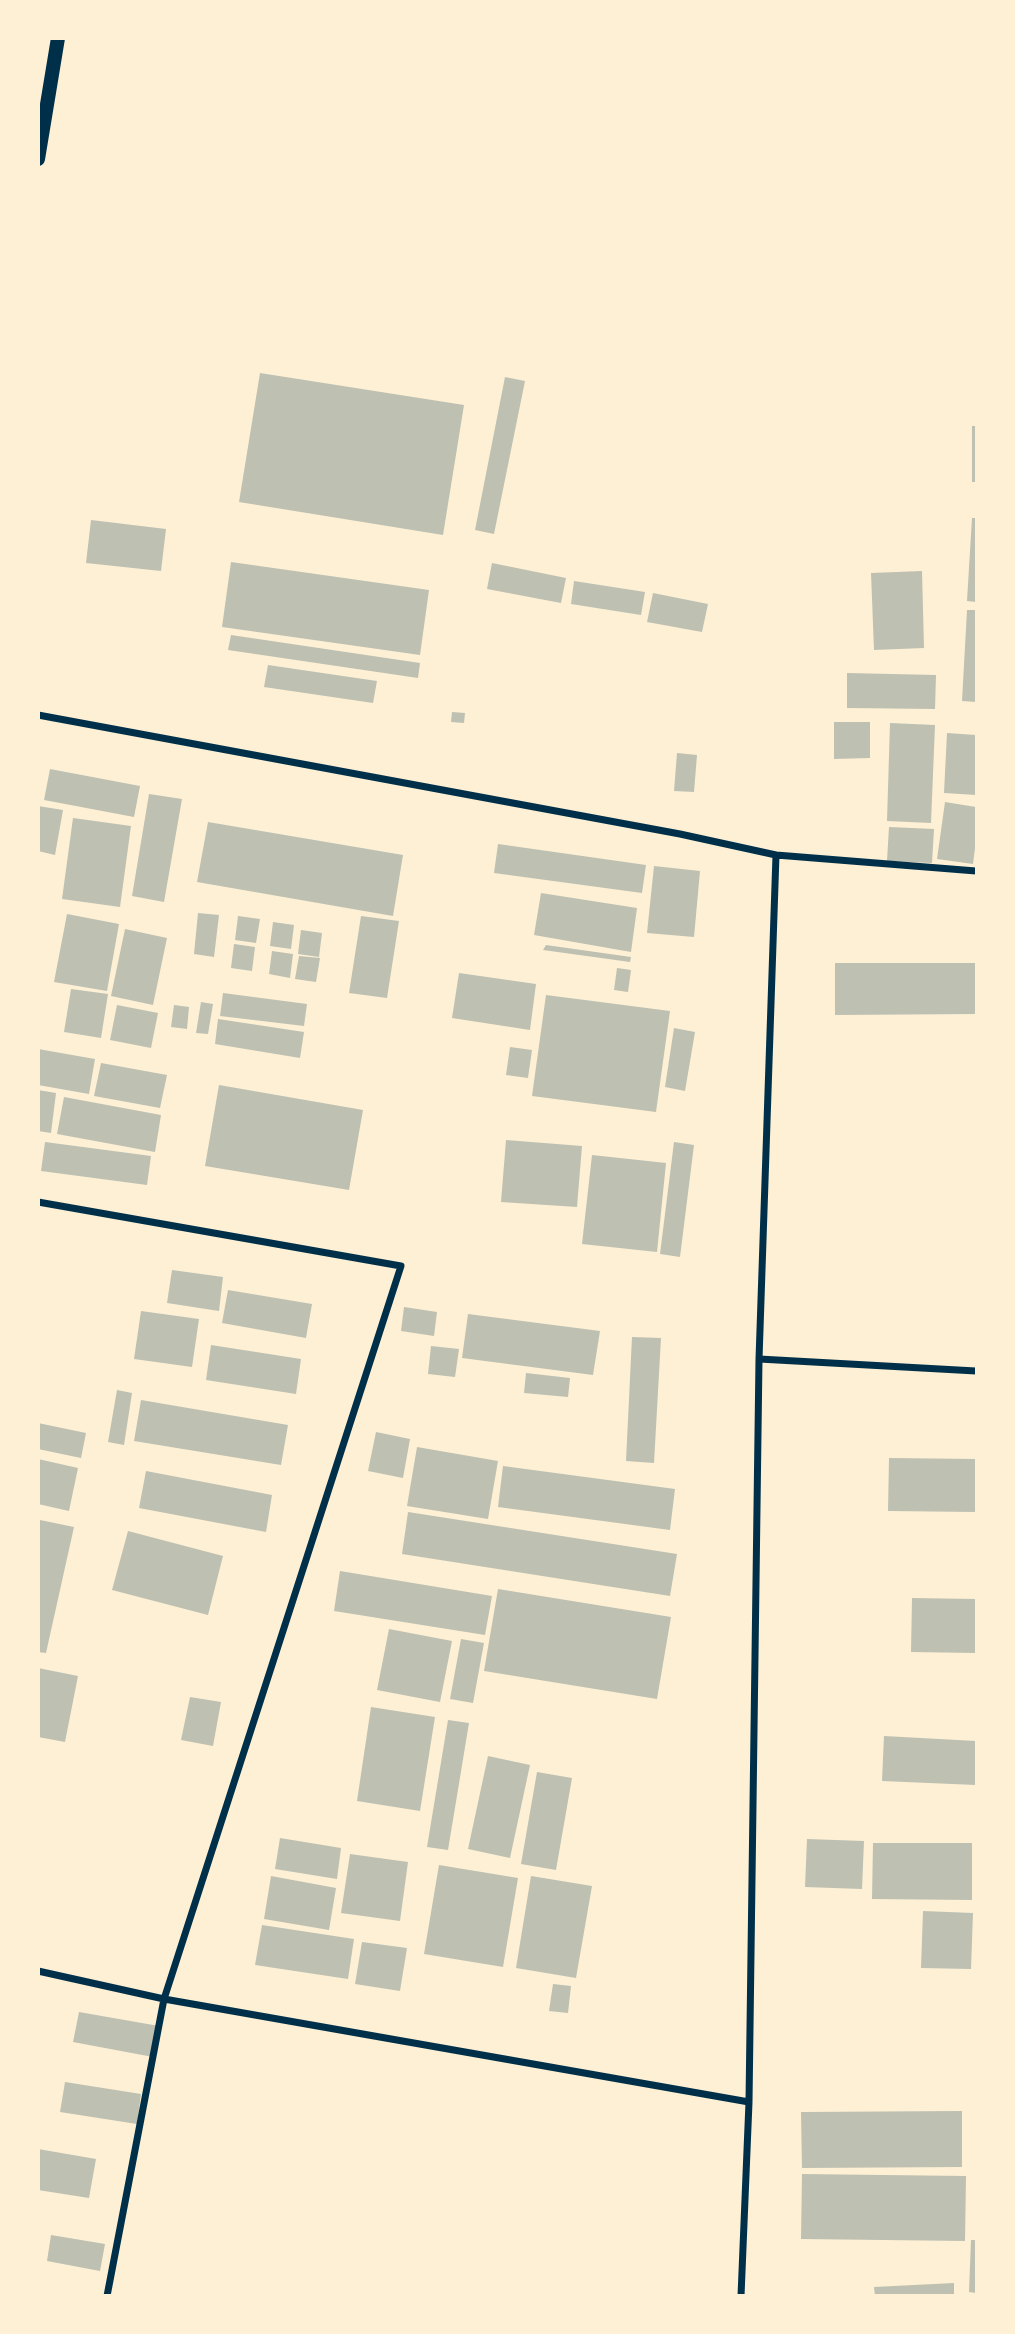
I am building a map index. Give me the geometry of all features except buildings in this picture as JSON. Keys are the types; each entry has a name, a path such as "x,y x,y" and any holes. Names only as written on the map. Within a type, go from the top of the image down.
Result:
{"main road":[{"path":"39,157 58,38"}],"street":[{"path":"38,715 667,831 776,855 976,871"},
{"path":"741,2295 750,2102 759,1359 776,855"},
{"path":"38,1202 401,1266 164,1999 107,2295"},
{"path":"759,1359 976,1371"},
{"path":"38,1971 164,1999 750,2102"}]}
